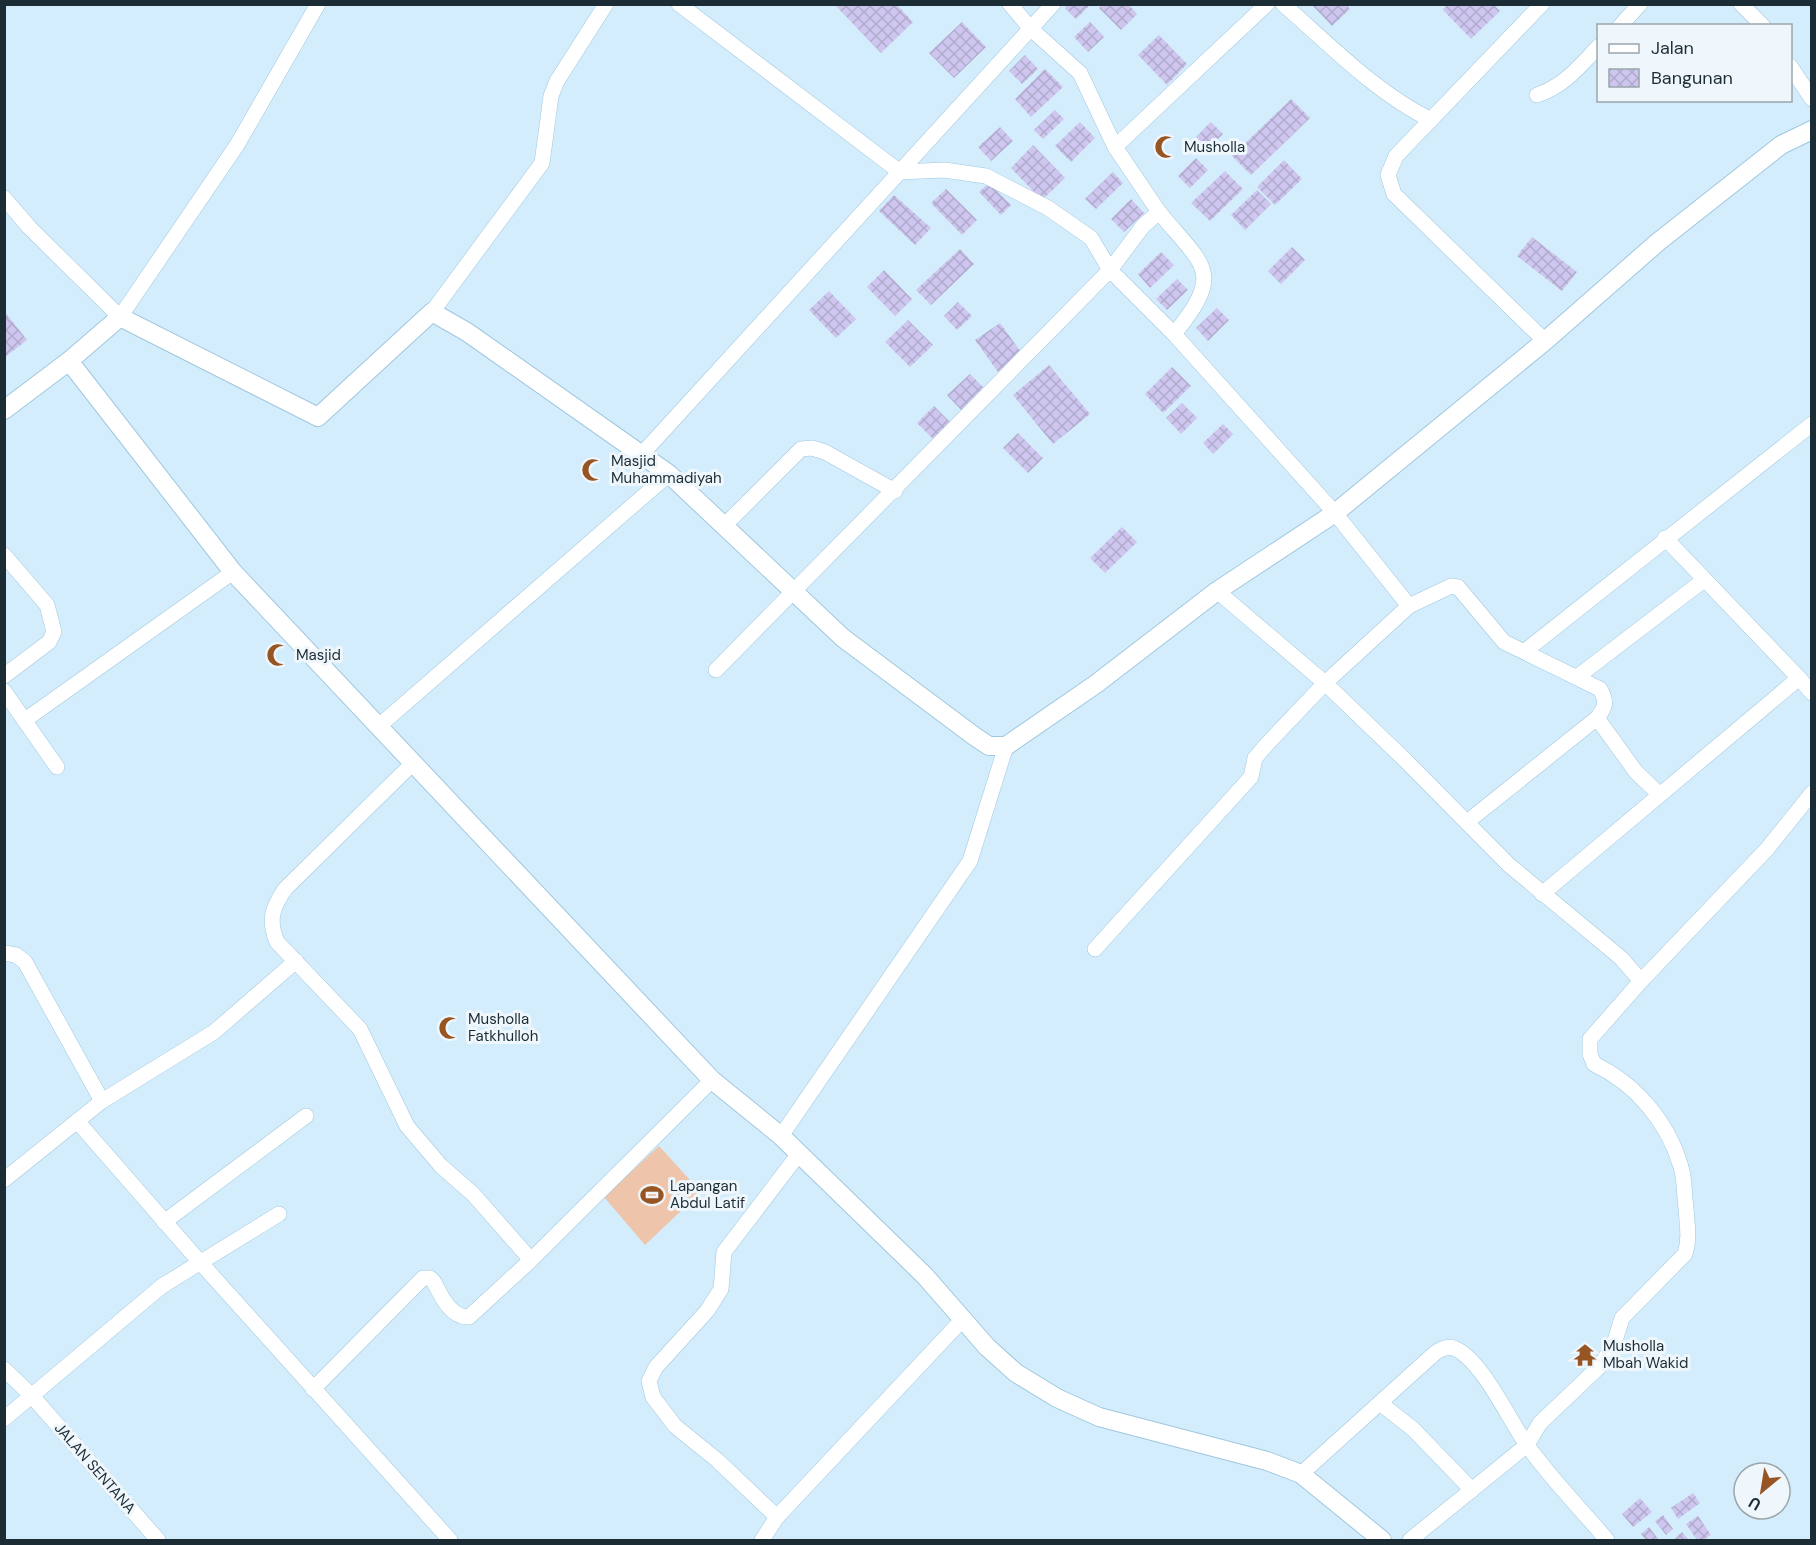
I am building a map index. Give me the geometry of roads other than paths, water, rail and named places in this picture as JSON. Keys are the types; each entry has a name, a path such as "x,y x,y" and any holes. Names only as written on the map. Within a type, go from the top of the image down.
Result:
{"street":[{"path":"4,410 69,361 120,317 237,145 318,4"},
{"path":"4,198 29,227 120,317 318,417 432,312 542,163 551,96 557,81 606,4"},
{"path":"679,4 900,172 944,170 986,176 1012,188 1092,238 1110,270 1174,334 1335,513 1409,606"},
{"path":"1010,4 1031,29 1080,74 1115,147 1159,212 1204,268 1205,281 1200,294 1174,334"},
{"path":"642,454 1053,4"},
{"path":"1115,147 1267,4"},
{"path":"1283,4 1370,80 1407,108 1431,120"},
{"path":"1542,4 1396,156 1388,175 1394,194 1545,341"},
{"path":"1622,24 1640,4"},
{"path":"1741,4 1761,24"},
{"path":"1537,95 1554,89 1597,49"},
{"path":"1792,68 1812,99"},
{"path":"432,312 467,332 669,474 843,638 921,698 989,746 1006,746 1096,684 1217,591 1335,513 1545,341 1658,242 1781,145 1812,130"},
{"path":"716,670 895,491 1110,270 1143,226 1159,212"},
{"path":"69,361 233,572 712,1080 781,1136 925,1276 963,1320 1016,1373 1057,1398 1099,1417 1267,1461 1301,1474 1382,1540"},
{"path":"1525,651 1812,424"},
{"path":"724,526 801,449 812,448 825,452 895,491"},
{"path":"379,726 669,474"},
{"path":"1665,538 1812,693"},
{"path":"4,555 46,604 54,632 49,642 4,676"},
{"path":"25,720 233,572"},
{"path":"1577,677 1704,580"},
{"path":"1095,949 1251,777 1255,758 1325,683 1409,606 1451,586 1458,587 1503,642 1600,689 1605,698 1605,708 1598,718 1467,822"},
{"path":"1217,591 1325,683 1542,894 1621,958 1641,981"},
{"path":"1542,894 1799,678"},
{"path":"4,691 57,767"},
{"path":"1598,718 1636,772 1659,794"},
{"path":"781,1136 970,861 1006,746"},
{"path":"413,764 285,889 275,903 271,927 277,942 360,1029 407,1126 441,1166 473,1194 531,1260"},
{"path":"1410,1540 1527,1445 1540,1423 1600,1366 1614,1344 1622,1318 1640,1297 1685,1254 1689,1240 1682,1168 1661,1123 1636,1091 1609,1071 1594,1064 1590,1054 1590,1039 1641,981 1767,849 1812,793"},
{"path":"4,953 16,955 25,962 102,1101"},
{"path":"4,1180 102,1101 214,1032 296,961"},
{"path":"313,1389 423,1278 434,1282 455,1313 462,1318 469,1317 531,1260 712,1080"},
{"path":"164,1222 306,1116"},
{"path":"77,1121 164,1222 450,1540"},
{"path":"777,1517 717,1460 675,1426 653,1397 649,1381 656,1367 707,1311 721,1289 724,1252 798,1155"},
{"path":"4,1419 162,1286 199,1261 279,1214"},
{"path":"762,1540 777,1517 963,1320"},
{"path":"1301,1474 1435,1353 1444,1347 1455,1348 1469,1359 1527,1445 1607,1540"},
{"name":"JALAN SENTANA","path":"4,1369 32,1396 158,1540"},
{"path":"1380,1403 1413,1429 1472,1490"}],"place":[{"name":"Musholla","path":"1166,147"},
{"name":"Masjid Muhammadiyah","path":"593,470"},
{"name":"Masjid","path":"278,655"},
{"name":"Musholla Fatkhulloh","path":"450,1028"},
{"name":"Lapangan Abdul Latif","path":"652,1195"},
{"name":"Musholla Mbah Wakid","path":"1585,1355"}]}
